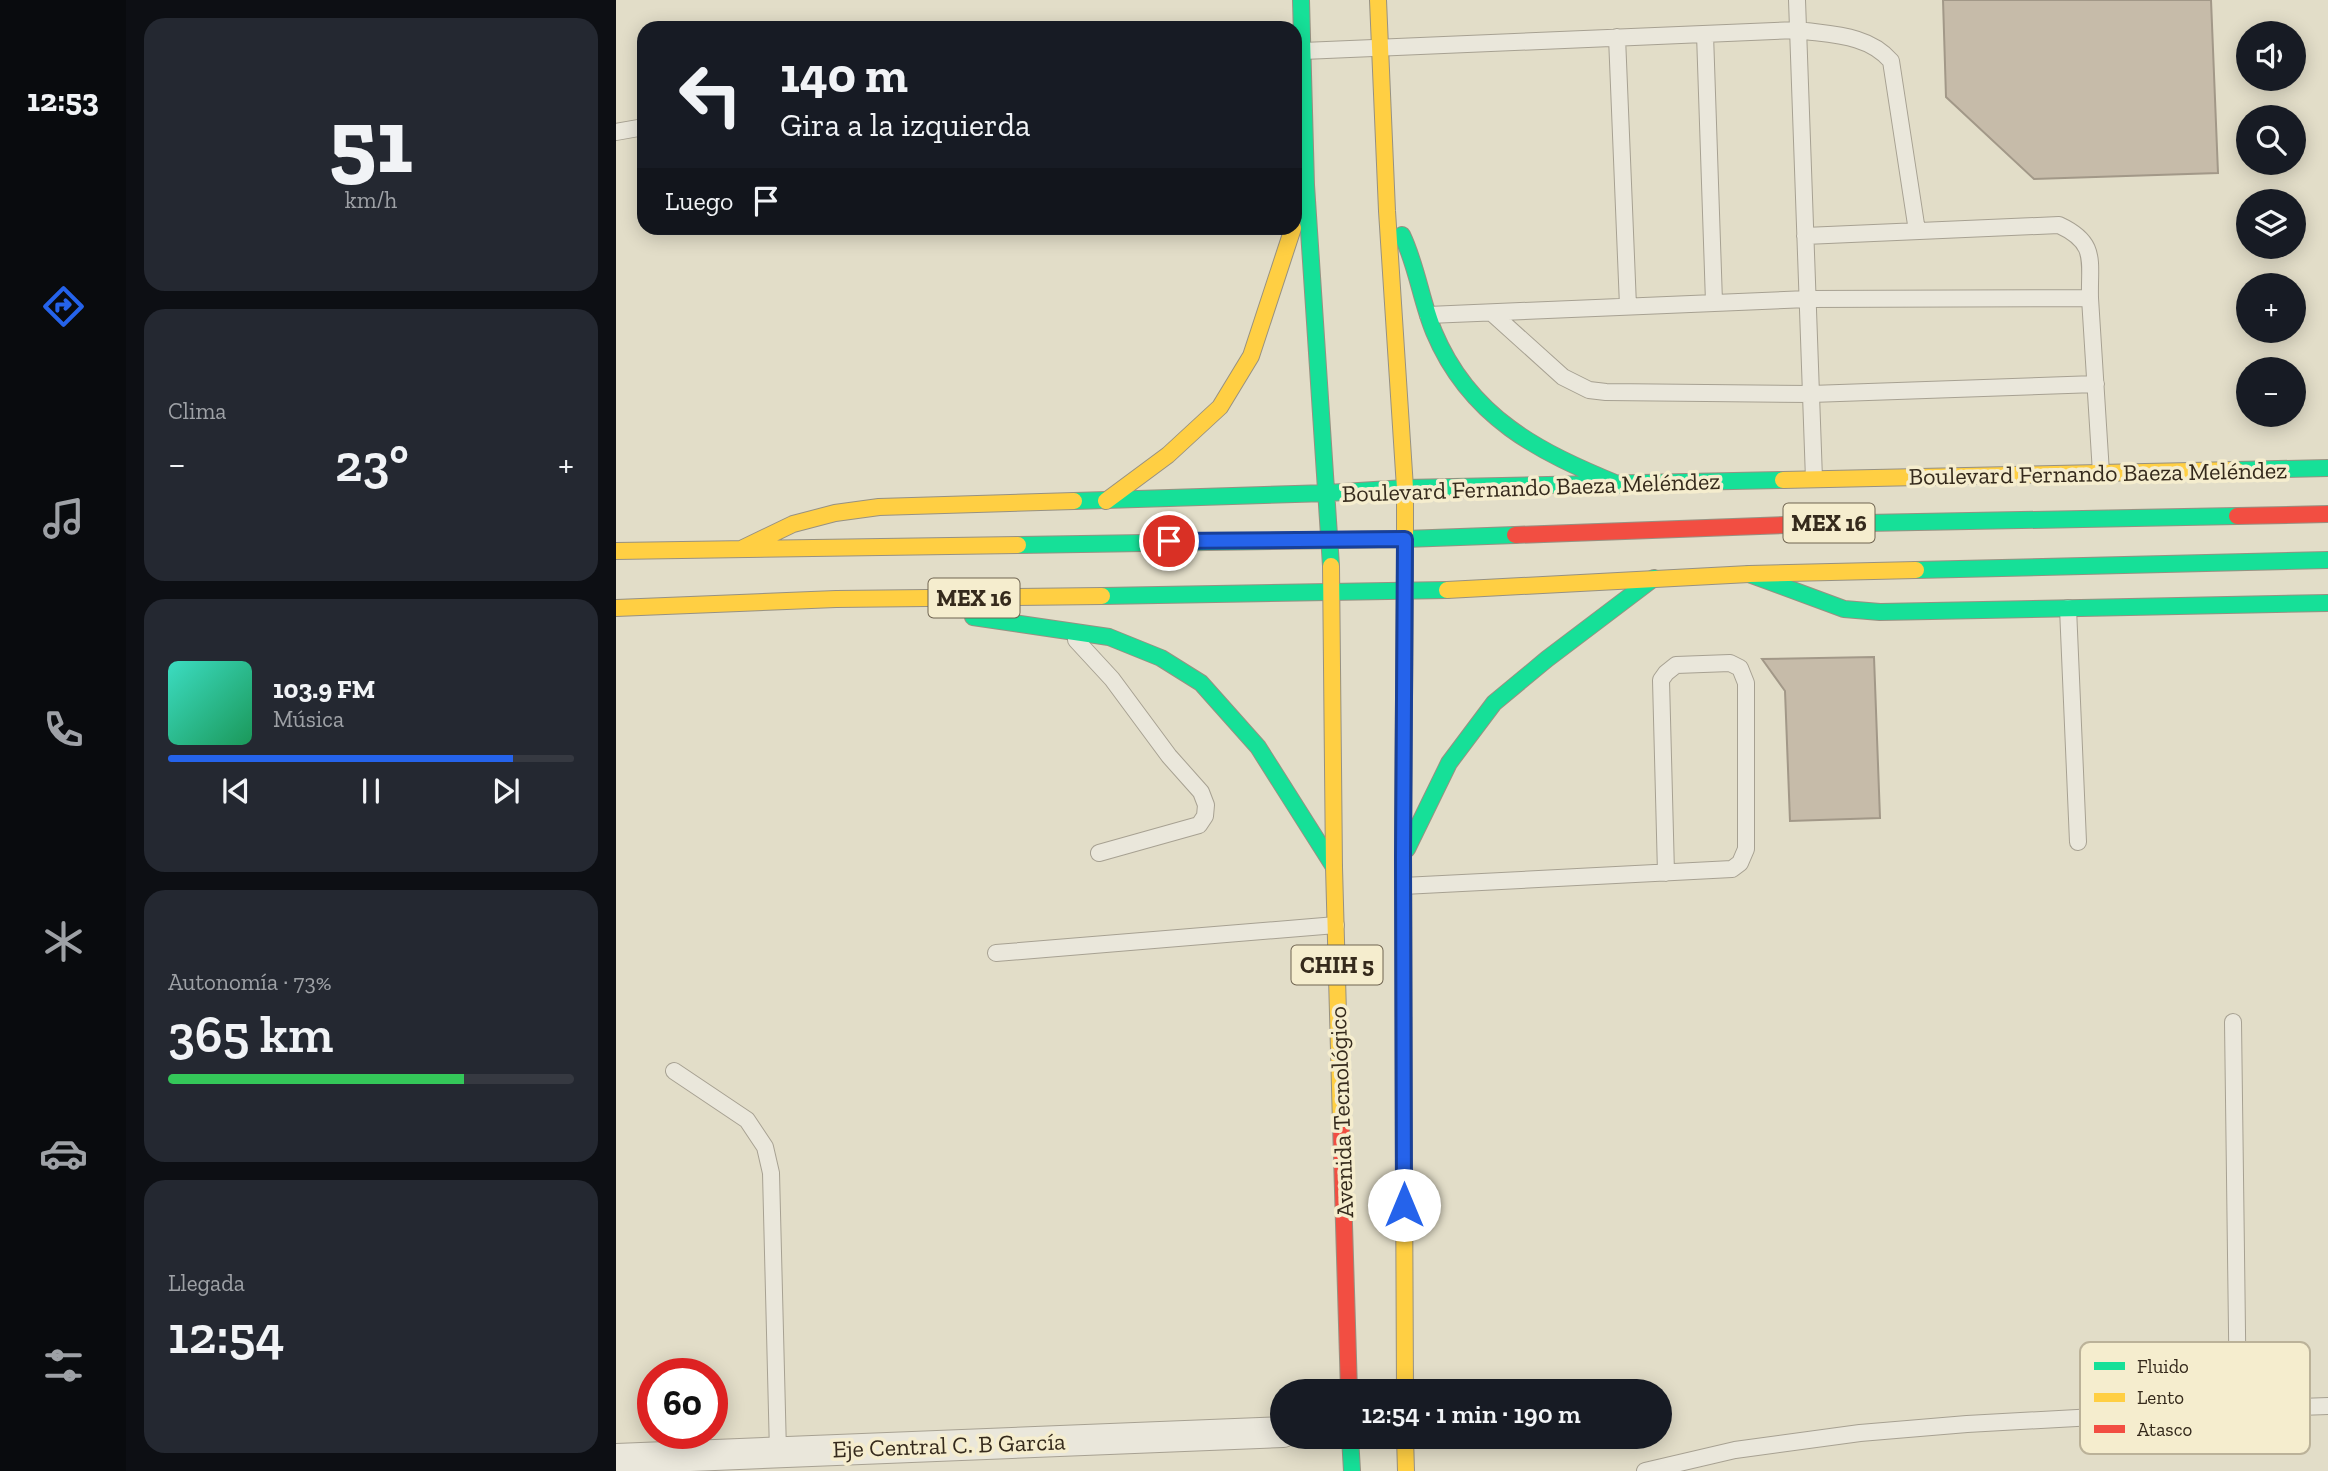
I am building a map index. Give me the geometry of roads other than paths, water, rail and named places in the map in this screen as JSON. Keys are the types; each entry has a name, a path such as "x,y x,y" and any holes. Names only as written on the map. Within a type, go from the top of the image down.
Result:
{"main road":[{"name":"Avenida Tecnológico","path":"1301,0 1302,21"},
{"path":"1378,0 1387,211 1405,488 1405,539"},
{"name":"Avenida Tecnológico","path":"1302,26 1302,62"},
{"name":"Avenida Tecnológico","path":"1302,132 1331,539 1334,867 1349,1379"},
{"path":"1302,198 1306,185"},
{"path":"1387,211 1410,252 1428,315 1441,348 1458,377 1492,417 1536,448 1620,485"},
{"path":"1106,501 1168,455 1220,407 1251,356 1291,235"},
{"name":"Boulevard Fernando Baeza Meléndez","path":"741,549 793,524 835,513 879,507 1328,493 1405,488 2328,468"},
{"name":"Boulevard Fernando Baeza Meléndez","path":"616,551 1405,539 1800,524 2328,514"},
{"name":"CHIH 5","path":"1405,539 1405,1379"},
{"name":"MEX 16","path":"616,608 836,599 1405,592 1749,574 2328,560"},
{"path":"1749,574 1844,609 1880,612 2328,603"},
{"path":"1403,857 1449,764 1494,703 1654,578"},
{"path":"836,599 1109,637 1161,658 1201,683 1258,747 1334,867"},
{"path":"1351,1449 1352,1471"},
{"path":"1405,1449 1406,1471"}],"street":[{"name":"Eje Central C. B García","path":"616,1459 1270,1433"}],"lane":[{"path":"1797,0 1814,479"},
{"path":"1303,51 1798,30 1860,40 1874,45 1891,61 1917,232"},
{"path":"1705,34 1714,302"},
{"path":"1617,37 1628,306"},
{"path":"616,132 637,128"},
{"path":"1805,236 2059,225 2080,237 2089,248 2101,473"},
{"path":"1428,315 1808,299 2090,298"},
{"path":"1492,313 1563,377 1589,390 1606,392 1811,394 2096,384"},
{"path":"2068,607 2078,842"},
{"path":"1067,630 1112,679 1169,756 1201,792 1206,805 1205,816 1199,825 1099,853"},
{"path":"1403,886 1666,873 1732,869 1744,857 1746,849 1746,683 1740,668 1730,663 1676,666 1661,680 1666,873"},
{"path":"996,953 1336,925"},
{"path":"2233,1022 2237,1342"},
{"path":"674,1071 747,1120 765,1147 771,1172 778,1452"},
{"path":"2310,1407 2328,1406"},
{"path":"1645,1471 1735,1450 1860,1433 2080,1418"}]}
